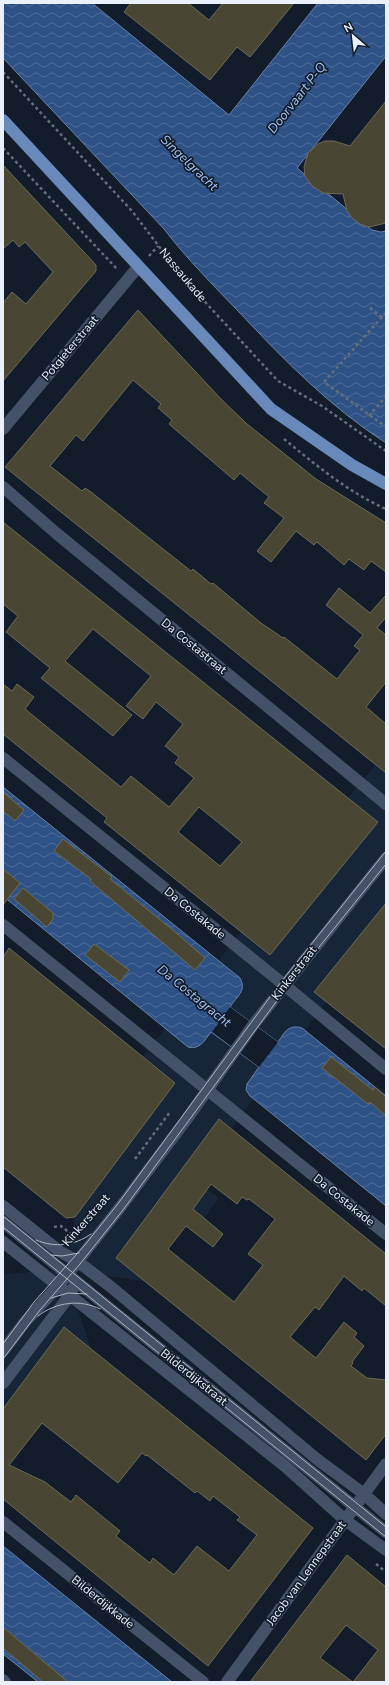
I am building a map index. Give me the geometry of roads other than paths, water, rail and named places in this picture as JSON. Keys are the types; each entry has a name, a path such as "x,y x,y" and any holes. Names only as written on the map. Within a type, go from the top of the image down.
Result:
{"main road":[{"path":"3,120 271,409 352,465 386,484"}],"street":[{"name":"Potgieterstraat","path":"3,429 138,267"},
{"name":"Da Costastraat","path":"3,487 56,533 386,804"},
{"name":"Da Costakade","path":"3,758 284,985 386,1070"},
{"name":"Kinkerstraat","path":"3,1383 70,1295 71,1277 77,1261 122,1205 207,1091 254,1024 386,858"},
{"name":"Da Costakade","path":"3,925 386,1234"},
{"name":"Bilderdijkstraat","path":"3,1206 59,1251 77,1261 180,1344 318,1460 364,1494 386,1514"},
{"name":"Bilderdijkstraat","path":"3,1222 386,1532"},
{"name":"Bilderdijkstraat","path":"3,1242 286,1467 345,1520 386,1550"},
{"name":"Kinkerstraat","path":"3,1351 25,1322 58,1286 71,1277"},
{"name":"Jacob van Lennepstraat","path":"227,1682 386,1464"},
{"name":"Bilderdijkkade","path":"3,1522 203,1682"}],"water":[{"path":"3,3 92,3 229,115 318,3 386,3 386,56 297,168 372,230 381,232 386,231 386,443 346,414 308,382 273,348 200,272 164,229 3,58"},
{"name":"Da Costagracht","path":"3,787 240,978 242,990 230,1007 278,1042 290,1028 302,1028 386,1096 386,1206 250,1096 246,1090 247,1084 259,1067 211,1032 199,1046 192,1048 188,1047 3,896"},
{"path":"3,1546 172,1682 38,1682 3,1654"}],"tram line":[{"path":"3,1344 34,1302 84,1246 117,1205 281,982 386,851"},
{"path":"3,1359 40,1310 80,1264 123,1210 287,987 386,864"},
{"path":"3,1216 386,1527"},
{"path":"3,1227 386,1537"},
{"path":"36,1240 43,1243 57,1245 78,1241 91,1234"},
{"path":"51,1255 62,1256 79,1253"},
{"path":"51,1298 68,1293 87,1294"},
{"path":"38,1316 45,1311 60,1305 76,1303 100,1309"}],"water label":[{"name":"Doorvaart P-Q","path":"297,98"},
{"name":"Singelgracht","path":"189,163"}]}
